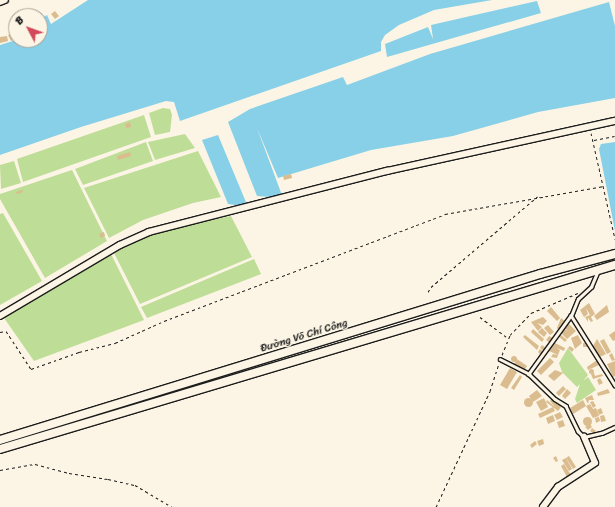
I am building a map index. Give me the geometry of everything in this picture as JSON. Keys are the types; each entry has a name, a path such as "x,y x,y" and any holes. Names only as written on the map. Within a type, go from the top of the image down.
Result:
{"main road":[{"name":"Đường Võ Chí Công","path":"0,440 540,274 615,254"},
{"name":"Đường Võ Chí Công","path":"0,449 615,265"}],"street":[{"path":"0,2 5,0"},
{"path":"0,316 120,245 149,232 387,171 615,122"},
{"path":"542,507 558,487 595,463 584,436"}],"lane":[{"path":"529,374 571,316 578,299 592,287 599,269"},
{"path":"571,316 615,386"},
{"path":"500,359 529,374 555,399 566,406 578,431 584,436 602,433 615,427"}],"path":[{"path":"588,127 594,140 615,239"},
{"path":"594,140 615,136"},
{"path":"0,332 6,331 31,369 115,343 164,320 445,214 539,196 603,186"},
{"path":"428,292 442,277 539,196"},
{"path":"436,507 490,391 500,359 509,338 530,313 581,291"},
{"path":"480,317 509,338"},
{"path":"0,470 35,464 69,473 108,478 135,485 172,507"}],"green space":[{"path":"163,108 170,109 172,115 170,132 155,135 149,113"},
{"path":"144,115 151,137 23,182 17,159"},
{"path":"185,134 195,148 155,160 148,142"},
{"path":"146,142 153,161 83,185 75,169"},
{"path":"198,151 221,197 193,203 143,220 109,238 84,188"},
{"path":"14,161 21,183 1,189 0,165"},
{"path":"72,170 107,241 45,278 0,199 0,194"},
{"path":"3,213 42,281 0,305 0,214"},
{"path":"231,216 252,257 140,304 114,253 152,232"},
{"path":"111,254 144,320 34,361 2,315"},
{"path":"254,259 261,274 147,318 141,307"},
{"path":"568,348 588,375 583,381 588,377 596,390 577,403 575,399 580,384 577,387 562,372 559,363"}],"water":[{"path":"88,0 492,0 434,10 399,25 385,35 381,42 381,51 180,121 174,102 166,101 81,127 0,155 0,45 8,42 8,48 48,48 48,17 51,24"},
{"path":"537,1 541,13 387,57 385,44 428,27 433,39 431,25"},
{"path":"609,2 615,26 615,98 538,112 453,136 371,150 278,178 257,128 283,198 257,196 228,122 250,109 343,77 347,85 430,54"},
{"path":"218,135 248,207 228,204 202,140"},
{"path":"615,142 615,231 599,149 601,144"}],"building":[{"path":"55,11 59,16 55,19 51,14"},
{"path":"7,36 8,41 0,43 0,37"},
{"path":"130,122 131,127 126,128 125,124"},
{"path":"130,152 131,156 118,160 117,156"},
{"path":"291,174 292,178 284,180 283,176"},
{"path":"22,190 23,192 17,194 16,192"},
{"path":"104,232 105,236 101,238 99,234"},
{"path":"589,303 595,314 591,317 593,321 591,322 588,318 588,322 585,317 590,315 586,308 588,314 584,317 580,310"},
{"path":"607,305 609,312 597,320 594,316"},
{"path":"551,307 560,318 557,321 547,311"},
{"path":"543,317 547,321 543,325 537,323 542,327 538,331 531,322"},
{"path":"561,318 566,322 559,331 557,328"},
{"path":"568,323 576,331 567,339 561,333 564,329 568,331 564,328"},
{"path":"548,325 554,332 550,335 544,328"},
{"path":"542,328 547,333 544,337 538,332"},
{"path":"533,329 544,339 542,342 531,332"},
{"path":"615,331 615,340 613,341 609,335"},
{"path":"560,334 567,340 565,342 558,336"},
{"path":"525,335 539,346 537,350 523,337"},
{"path":"578,335 582,343 575,349 571,338"},
{"path":"549,336 553,338 550,343 546,340"},
{"path":"597,339 606,354 598,358 593,346"},
{"path":"604,339 611,352 607,354 600,341"},
{"path":"555,343 565,348 564,351 557,348 560,350 558,355 549,351"},
{"path":"583,343 587,343 587,347 583,347"},
{"path":"542,345 546,348 544,351 540,348"},
{"path":"570,346 574,349 572,352 568,348"},
{"path":"540,349 544,352 541,355 538,352"},
{"path":"612,353 615,360 612,361 609,355"},
{"path":"553,354 558,355 557,358 551,357"},
{"path":"514,356 517,359 514,362 511,359"},
{"path":"550,358 554,362 541,375 537,371"},
{"path":"517,359 527,366 524,371 514,364"},
{"path":"597,360 599,365 588,370 587,367"},
{"path":"615,361 615,376 613,377 607,364"},
{"path":"510,368 517,372 507,389 500,385"},
{"path":"589,369 593,369 593,373 589,373"},
{"path":"555,370 563,373 554,381 548,376"},
{"path":"594,373 595,376 602,374 603,376 593,379 591,374"},
{"path":"520,375 522,377 514,390 511,388"},
{"path":"600,378 603,383 599,385 597,380"},
{"path":"563,386 566,389 559,396 556,393"},
{"path":"567,389 571,393 565,399 562,396"},
{"path":"608,389 610,393 598,396 597,393"},
{"path":"537,390 542,396 533,402 529,396"},
{"path":"592,395 594,400 589,400 588,404 585,398"},
{"path":"526,398 530,398 532,402 530,406 526,406 524,404 524,400"},
{"path":"544,398 548,407 541,411 536,402"},
{"path":"552,398 561,407 558,411 546,402 547,400 555,407 550,401"},
{"path":"583,400 586,406 573,414 570,408"},
{"path":"593,401 596,406 593,408 590,402"},
{"path":"590,404 593,409 596,408 599,416 593,418 586,406"},
{"path":"553,407 555,411 540,418 538,414"},
{"path":"601,408 603,413 599,415 597,410"},
{"path":"560,412 563,417 557,420 554,415"},
{"path":"553,415 555,421 548,424 546,418"},
{"path":"604,415 606,421 601,422 600,416"},
{"path":"585,417 589,417 591,421 589,425 585,425 583,423 583,419"},
{"path":"599,417 600,421 596,423 595,418"},
{"path":"563,420 565,426 559,428 557,422"},
{"path":"590,424 592,427 588,430 585,427"},
{"path":"592,428 596,431 594,434 590,431"},
{"path":"543,439 544,444 539,446 537,441"},
{"path":"535,441 537,444 532,448 530,445"},
{"path":"556,456 558,461 556,462 553,458"},
{"path":"569,456 576,467 573,469 566,458"},
{"path":"566,458 572,469 569,471 562,460"},
{"path":"564,464 571,475 567,477 561,466"}]}
